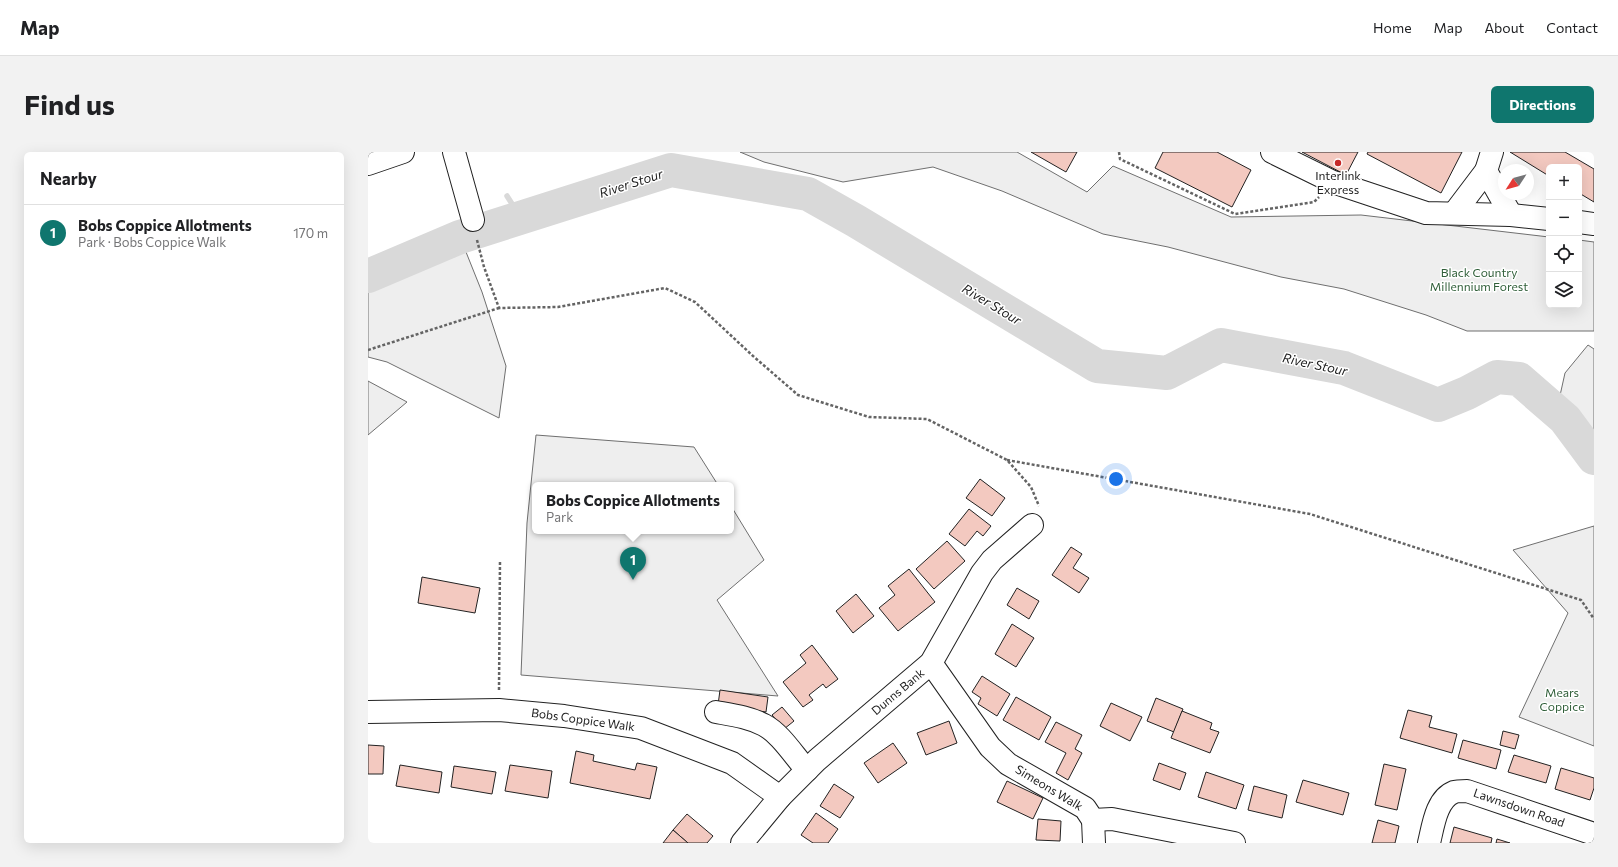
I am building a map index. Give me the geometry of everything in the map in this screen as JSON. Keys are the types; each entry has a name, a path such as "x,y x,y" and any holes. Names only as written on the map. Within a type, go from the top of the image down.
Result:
{"street":[{"path":"368,164 403,152"},
{"path":"454,152 473,220"},
{"path":"1272,152 1333,182 1426,213 1455,212 1546,219"},
{"path":"1455,212 1489,162"},
{"path":"1489,162 1511,215"},
{"path":"1582,222 1594,224"},
{"name":"Dunns Bank","path":"742,843 780,797 816,760 932,664 982,573 992,560 1032,525"},
{"name":"Simeons Walk","path":"932,664 990,748 1008,764 1085,808 1093,820 1112,820 1234,843"},
{"name":"Bobs Coppice Walk","path":"368,712 499,710 564,716 641,728 732,763 780,797"},
{"path":"716,712 746,718 765,726 782,740 807,770"},
{"name":"Lawnsdown Road","path":"1429,843 1438,809 1446,798 1454,792 1467,791 1594,834"},
{"path":"1093,820 1094,843"}],"path":[{"path":"1119,152 1120,159 1235,214 1314,202 1333,182"},
{"path":"473,220 484,267 499,308"},
{"path":"368,350 499,308 558,307 666,288 695,302 753,356 798,394 869,418 927,419 1007,460 1310,514 1581,600 1594,619"},
{"path":"1007,460 1031,487 1040,508 1032,525"},
{"path":"499,710 500,560"}],"green space":[{"name":"Black Country Millennium Forest","path":"740,152 1017,152 1087,192 1113,166 1231,217 1361,215 1546,237 1546,308 1582,308 1582,240 1594,242 1594,331 1467,331 1426,315 1344,289 1281,277 1168,247 1103,234 1002,191 933,167 843,182 764,162"},
{"path":"460,237 482,292 506,366 499,418 387,362 368,357 368,276"},
{"path":"1588,345 1594,349 1594,446 1559,400 1565,373"},
{"path":"368,381 407,402 368,435"},
{"path":"536,435 694,447 716,482 532,482 532,534 734,534 734,511 764,560 717,600 778,696 521,675 527,523"},
{"name":"Mears Coppice","path":"1594,526 1594,746 1519,717 1568,613 1513,550"}],"building":[{"path":"1031,152 1077,152 1066,172"},
{"path":"1163,152 1217,152 1251,170 1232,207 1155,168"},
{"name":"Interlink Express","path":"1302,152 1358,152 1346,175"},
{"path":"1368,152 1462,152 1441,193 1367,154"},
{"path":"1510,152 1565,152 1594,169 1594,202 1582,195 1582,164 1546,164 1546,174 1534,167 1534,164 1530,164"},
{"path":"980,479 1005,498 992,516 966,498"},
{"path":"969,509 991,526 983,536 977,531 965,546 949,534"},
{"path":"947,541 965,561 934,589 916,569"},
{"path":"1071,547 1082,554 1073,568 1089,578 1079,593 1052,575"},
{"path":"909,569 935,602 898,631 879,608 895,595 888,586"},
{"path":"422,577 480,588 475,613 418,603"},
{"path":"1017,588 1039,601 1029,619 1007,605"},
{"path":"856,594 874,616 853,633 836,611"},
{"path":"1012,624 1034,638 1016,667 995,654"},
{"path":"812,645 838,679 826,688 823,684 809,695 813,700 803,707 783,682 806,663 800,655"},
{"path":"982,676 1010,694 997,716 978,704 981,698 972,692"},
{"path":"720,690 768,697 766,712 718,705"},
{"path":"1016,697 1051,717 1039,740 1003,720"},
{"path":"1156,698 1183,709 1174,732 1147,721"},
{"path":"1111,703 1142,717 1130,741 1100,726"},
{"path":"782,707 794,721 784,729 772,715"},
{"path":"1408,710 1432,716 1429,727 1457,734 1452,753 1400,738"},
{"path":"1182,711 1212,723 1210,729 1219,732 1210,753 1171,738"},
{"path":"949,721 957,743 926,755 917,733"},
{"path":"1056,722 1082,735 1075,749 1082,753 1068,780 1056,773 1066,753 1045,742"},
{"path":"1503,731 1519,735 1515,749 1500,745"},
{"path":"1463,740 1501,750 1496,769 1458,758"},
{"path":"893,743 907,763 878,783 864,763"},
{"path":"368,745 384,746 383,774 368,774"},
{"path":"576,751 594,755 593,761 635,770 637,763 657,767 650,799 570,783"},
{"path":"1514,755 1551,766 1546,783 1508,772"},
{"path":"1159,763 1186,773 1180,790 1153,780"},
{"path":"1384,764 1406,769 1397,810 1375,805"},
{"path":"400,765 442,772 439,793 396,786"},
{"path":"510,765 552,771 548,798 505,791"},
{"path":"454,766 496,772 492,794 451,787"},
{"path":"1561,768 1594,778 1594,788 1590,800 1555,789"},
{"path":"1206,772 1244,785 1236,809 1198,797"},
{"path":"1303,780 1349,793 1343,815 1296,802"},
{"path":"1007,781 1043,798 1033,819 997,802"},
{"path":"834,784 854,797 840,818 820,806"},
{"path":"1254,786 1287,795 1282,818 1248,810"},
{"path":"816,813 838,829 828,843 813,843 801,835"},
{"path":"687,814 713,836 707,843 688,843 673,830"},
{"path":"1038,819 1061,821 1060,841 1036,840"},
{"path":"1378,820 1399,826 1395,843 1372,843"},
{"path":"1454,827 1492,838 1491,843 1450,843"},
{"path":"673,830 688,843 663,843"},
{"path":"1497,839 1510,843 1496,843"}],"waterway":[{"name":"River Stour","path":"368,276 460,237 671,170 808,194 856,221 1097,366 1167,373 1221,345 1344,368 1438,405 1467,393 1497,377 1519,379 1565,419 1594,458"},
{"path":"507,196 521,218"}],"place":[{"name":"Interlink Express","path":"1338,163"},
{"name":"Bobs Coppice Allotments","path":"633,580"}]}
